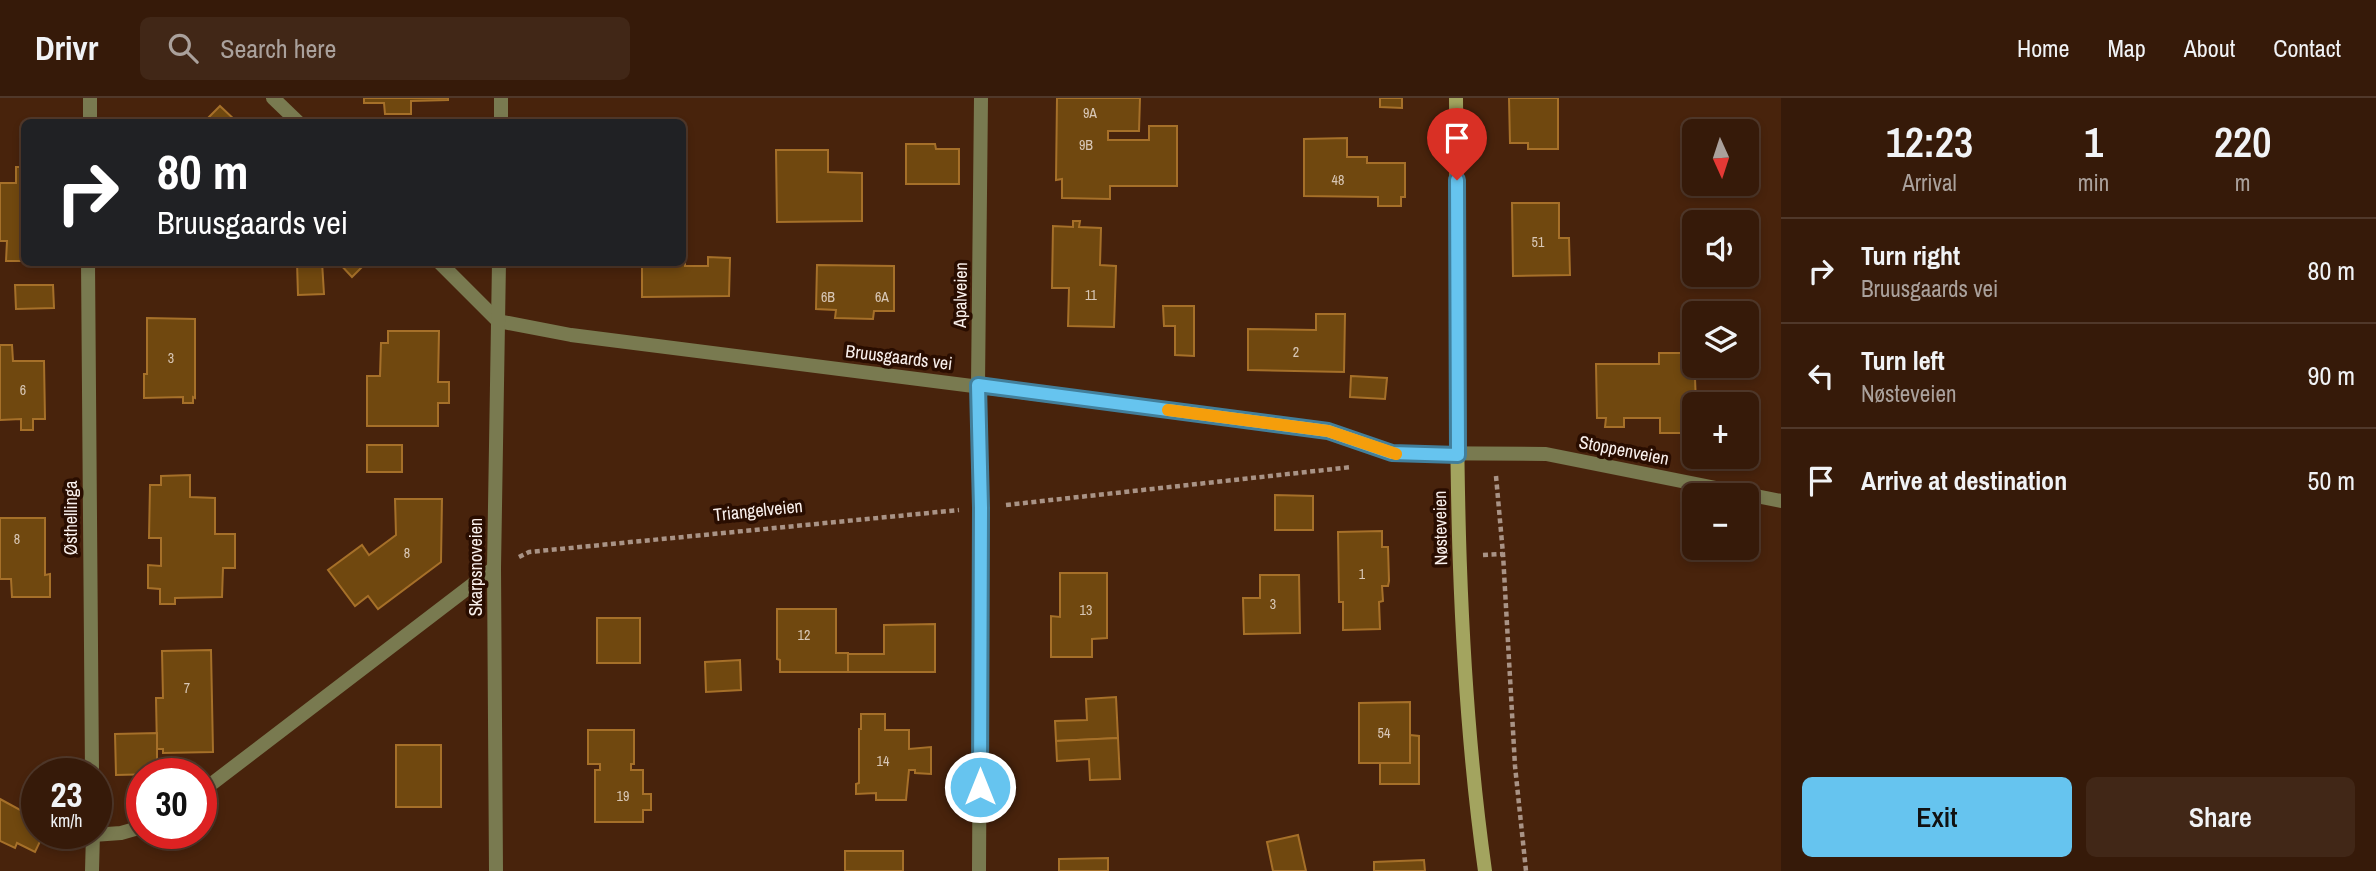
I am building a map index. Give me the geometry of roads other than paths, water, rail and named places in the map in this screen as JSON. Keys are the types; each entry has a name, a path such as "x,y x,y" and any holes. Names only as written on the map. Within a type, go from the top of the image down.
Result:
{"main road":[{"name":"Nøsteveien","path":"1456,98 1458,455 1465,678 1472,770 1485,871"}],"street":[{"path":"90,98 90,119"},
{"path":"273,98 295,119"},
{"path":"500,119 501,98"},
{"name":"Apalveien","path":"979,871 981,508 978,385 981,98"},
{"name":"Østhellinga","path":"88,266 92,758"},
{"path":"443,266 498,321"},
{"name":"Skarpsnoveien","path":"496,871 494,568 499,266"},
{"name":"Bruusgaards vei","path":"498,321 625,343 978,385 1328,431 1392,453 1458,455"},
{"name":"Stoppenveien","path":"1458,455 1546,454 1781,501"},
{"path":"217,780 494,568"},
{"path":"92,871 93,849"}]}
